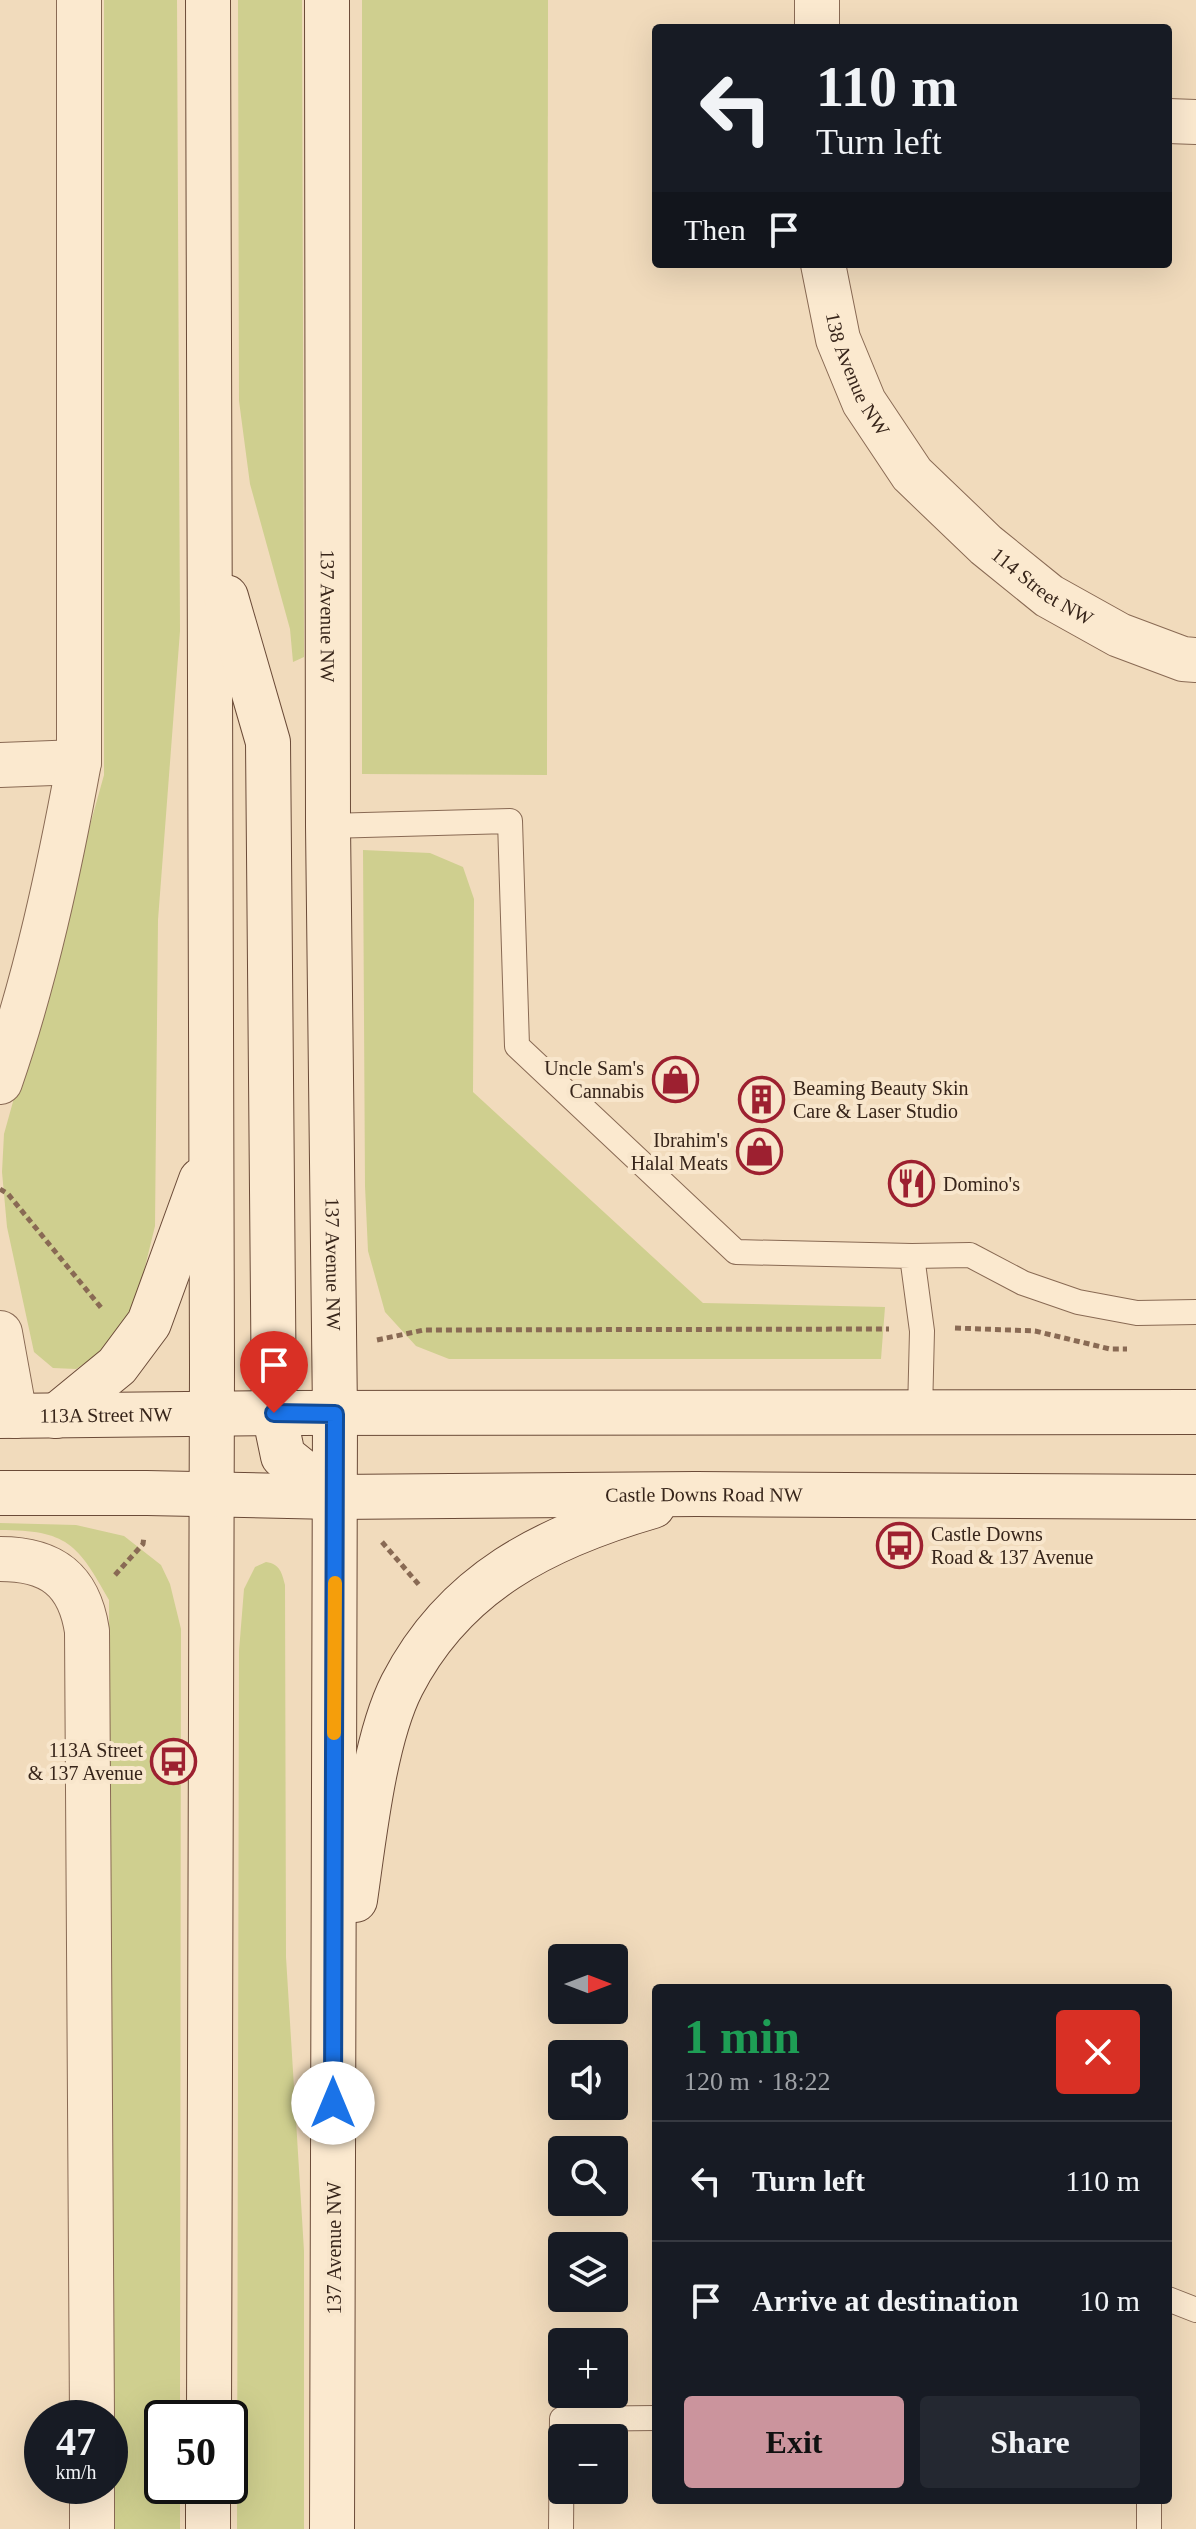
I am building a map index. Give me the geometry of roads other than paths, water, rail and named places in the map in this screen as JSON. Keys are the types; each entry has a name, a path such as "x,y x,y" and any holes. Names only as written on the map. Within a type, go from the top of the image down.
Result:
{"main road":[{"path":"0,1082 37,960 61,862 79,762 79,0"},
{"path":"208,0 212,549 209,2400"},
{"name":"137 Avenue NW","path":"327,0 328,826 335,1414 332,2529"},
{"path":"817,0 817,24"},
{"path":"1172,121 1196,122"},
{"name":"138 Avenue NW","path":"824,268 838,339 864,402 912,474"},
{"name":"114 Street NW","path":"912,474 986,545 1049,596 1119,635 1183,659 1196,660"},
{"path":"212,549 268,742 274,1413 283,1456 334,1497"},
{"path":"0,765 79,762"},
{"path":"0,1333 24,1416 117,1366 149,1323 212,1152"},
{"path":"212,1414 1196,1412"},
{"name":"113A Street NW","path":"24,1416 212,1414"},
{"path":"0,1493 212,1493"},
{"name":"Castle Downs Road NW","path":"212,1493 334,1497 696,1494 1196,1497"},
{"path":"333,1983 349,1940 381,1746 401,1687 448,1615 480,1586 553,1543 624,1515 696,1494"},
{"path":"0,1559 23,1559 47,1568 66,1582 83,1607 87,1662 92,2400"},
{"path":"92,2504 92,2529"},
{"path":"208,2504 208,2529"}],"lane":[{"path":"328,826 510,821 517,1046 736,1252 970,1255 1023,1283 1078,1302 1137,1313 1196,1312"},
{"path":"912,1256 922,1331 920,1412"},
{"path":"1172,2301 1196,2310"},
{"path":"561,2529 562,2419 652,2418"},
{"path":"1149,2504 1149,2529"}],"place":[{"name":"Uncle Sam's Cannabis","path":"675,1080"},
{"name":"Beaming Beauty Skin Care & Laser Studio","path":"762,1099"},
{"name":"Ibrahim's Halal Meats","path":"759,1152"},
{"name":"Domino's","path":"912,1184"},
{"name":"Castle Downs Road & 137 Avenue","path":"900,1546"},
{"name":"113A Street & 137 Avenue","path":"174,1761"}]}
